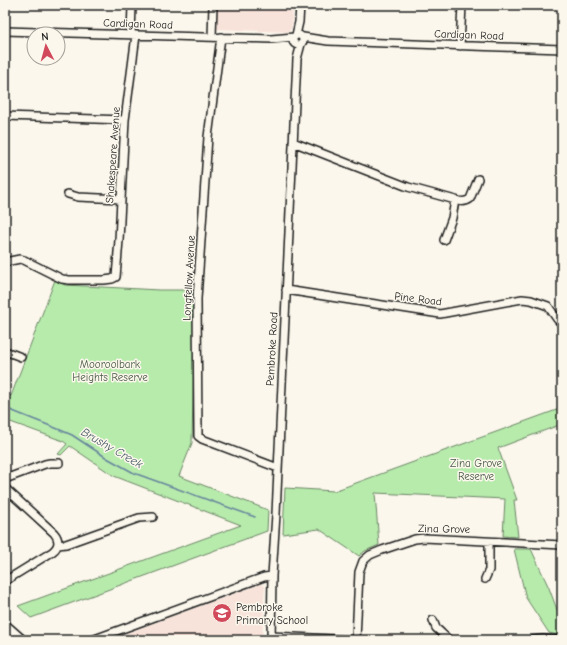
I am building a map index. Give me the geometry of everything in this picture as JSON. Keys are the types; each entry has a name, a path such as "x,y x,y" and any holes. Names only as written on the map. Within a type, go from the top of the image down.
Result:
{"main road":[{"path":"6,629 22,640"}],"street":[{"name":"Shakespeare Avenue","path":"5,262 20,259 24,260 62,279 69,280 104,280 116,277 126,120 134,35 132,5"},
{"path":"212,37 213,5"},
{"name":"Pembroke Road","path":"271,638 272,576 300,5"},
{"path":"460,46 462,5"},
{"name":"Cardigan Road","path":"5,31 562,49"},
{"name":"Longfellow Avenue","path":"221,37 208,137 198,299 198,436 202,440 278,468"},
{"path":"5,116 126,120"},
{"path":"294,142 408,187 464,202 470,199 478,180"},
{"path":"68,194 78,197 121,199"},
{"path":"444,240 452,218 455,200"},
{"name":"Pine Road","path":"286,290 440,314 522,299 531,300 548,306 562,324"},
{"path":"5,351 21,357"},
{"path":"5,479 50,462 59,463"},
{"path":"5,488 54,533 58,539 58,545 52,552 5,581"},
{"path":"58,545 66,544 139,518 153,517"},
{"name":"Zina Grove","path":"356,640 359,572 361,565 370,555 415,539 424,538 562,545"},
{"path":"485,579 489,570 489,542"},
{"path":"92,640 264,577 272,576"},
{"path":"432,620 436,628 450,640"},
{"path":"271,638 356,640"},
{"path":"532,640 557,640"}],"shaded area":[{"path":"217,5 293,5 292,28 288,32 216,29"},
{"name":"Pembroke Primary School","path":"261,584 265,586 262,640 108,640"}],"green space":[{"name":"Mooroolbark Heights Reserve","path":"55,280 65,285 159,290 195,290 192,443 179,476 268,510 267,531 31,618 18,606 241,525 114,476 70,446 61,455 58,454 67,444 63,441 5,420 5,394 11,396"},
{"name":"Zina Grove Reserve","path":"562,408 562,424 498,448 517,500 514,500 518,537 503,536 505,499 375,493 379,545 365,551 359,556 319,529 283,534 285,488 334,491"},
{"path":"514,549 531,549 549,588 562,623 562,636 549,633 526,598"}],"waterway":[{"name":"Brushy Creek","path":"5,408 72,435 107,458 134,473 255,517"}],"place":[{"name":"Pembroke Primary School","path":"222,613"}]}
